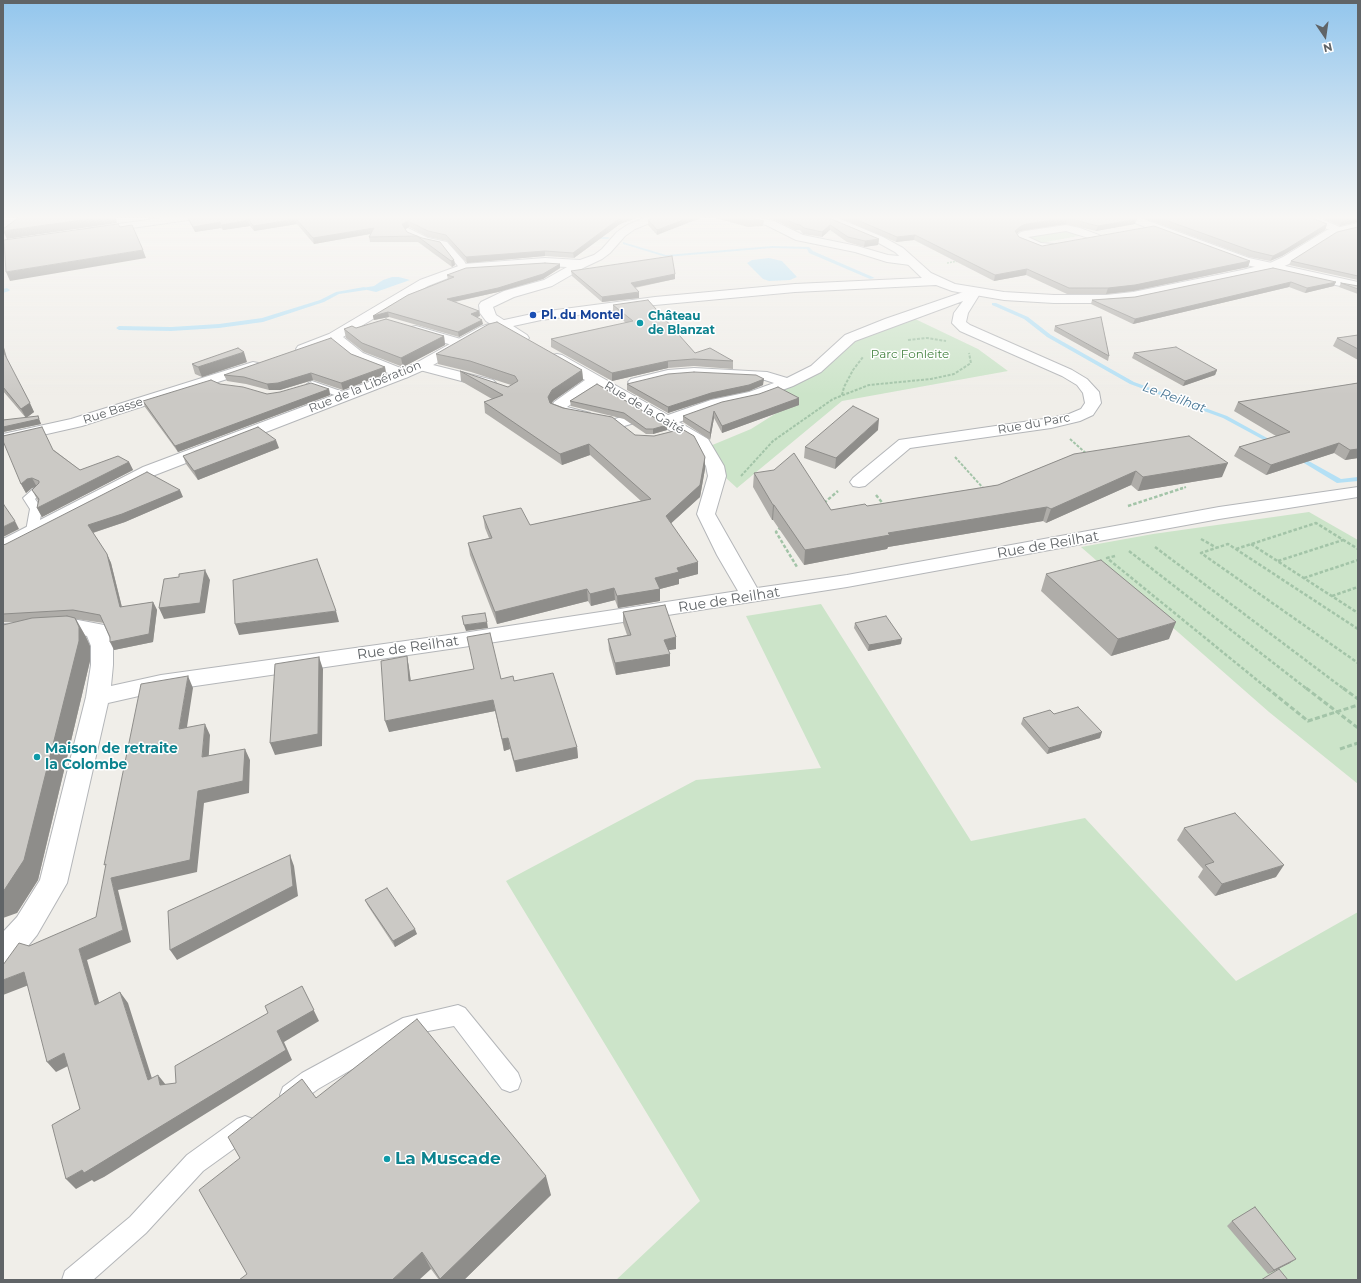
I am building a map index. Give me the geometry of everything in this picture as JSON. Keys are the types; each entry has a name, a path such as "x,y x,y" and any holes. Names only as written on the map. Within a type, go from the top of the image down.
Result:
{"street":[{"path":"291,353 334,337 412,289 443,276"},
{"path":"534,345 500,325 487,313 486,305 508,294 548,283 560,276"},
{"path":"927,276 952,287 975,292 1004,296 1054,299 1106,299 1159,291 1229,276"},
{"path":"1315,276 1358,286"},
{"name":"Rue de la Libération","path":"3,547 149,470 403,374 421,366 459,343 485,330 500,325 541,316 655,301 795,288 937,281"},
{"path":"666,421 717,403 753,396 788,383 816,369 850,338 890,322 975,292"},
{"name":"Rue du Parc","path":"859,482 905,444 1051,423 1074,418 1087,412 1093,403 1091,392 1082,382 1067,373 965,328 958,323 961,313 975,292"},
{"path":"334,337 347,335 385,323"},
{"path":"403,326 459,343"},
{"path":"334,337 358,356 403,374"},
{"name":"Rue de la Gaité","path":"548,352 652,412 702,443 715,466 717,476 706,514 727,555 751,596"},
{"name":"Rue Basse","path":"3,439 76,424 262,363"},
{"path":"421,366 466,376 503,388"},
{"path":"652,412 624,428 564,412 558,409 560,405 603,384 668,374 694,372 767,376 788,383"},
{"path":"662,439 684,432"},
{"name":"Rue de Reilhat","path":"98,697 161,683 464,640 847,581 1219,513 1358,492"},
{"path":"3,631 78,627 96,630 102,646 102,665 98,697 53,883 27,926 3,953"}],"lane":[{"path":"212,380 225,386"},
{"path":"300,388 313,384 346,396"},
{"path":"32,532 36,509 29,498 37,491"},
{"path":"74,1280 138,1225 195,1163 310,1081 410,1025 458,1015 510,1081"}],"path":[{"path":"908,340 927,338 950,342"},
{"path":"713,490 734,484 773,441 833,399 869,384 931,379 954,374 971,363 971,357 968,351"},
{"path":"842,395 844,387 853,370 864,356"},
{"path":"1051,423 1089,456"},
{"path":"938,439 986,490"},
{"path":"822,505 847,482 859,482 871,489 887,509"},
{"path":"1127,506 1186,487"},
{"path":"1235,550 1316,523 1358,549"},
{"path":"788,526 780,528 776,532 801,573"},
{"path":"1278,561 1343,540"},
{"path":"1358,629 1228,544 1201,553 1358,663"},
{"path":"1251,544 1358,613"},
{"path":"1154,546 1358,699"},
{"path":"1135,550 1107,558 1308,721 1358,705"},
{"path":"1129,551 1358,728"},
{"path":"1304,578 1358,560"},
{"path":"1332,596 1358,587"},
{"path":"1340,750 1358,743"}],"green space":[{"name":"Parc Fonleite","path":"911,317 978,349 1008,371 842,401 737,488 726,478 710,446 751,429 778,412 776,392 853,340"},
{"path":"1309,512 1358,540 1358,784 1269,712 1081,547 1153,534"},
{"path":"821,604 971,841 1085,818 1236,981 1358,912 1358,1280 616,1280 700,1201 506,881 696,780 821,768 746,616"}],"water":[{"path":"760,276 797,277 790,280 769,281"},
{"path":"392,277 410,280 376,292 362,288 374,286 383,280"}],"building":[{"path":"450,276 537,276 498,288 447,299 479,311 471,314 482,320 458,332 388,312 373,316 408,295 454,277"},
{"path":"577,276 666,276 631,283 639,292 602,297"},
{"path":"1042,276 1179,276 1135,285 1108,288 1069,288"},
{"path":"1236,276 1308,276 1336,282 1307,288 1291,282 1135,319 1092,300 1135,297"},
{"path":"1341,283 1358,286 1358,289"},
{"path":"648,300 695,353 710,348 733,361 694,359 668,361 612,373 551,339 633,321 613,305"},
{"path":"1101,317 1109,356 1055,326"},
{"path":"386,319 444,336 401,358 362,343 344,329 352,326 356,328"},
{"path":"497,322 582,370 552,390 548,397 550,403 563,408 612,417 635,435 654,436 682,429 694,436 705,457 700,485 666,516 698,562 677,568 679,572 655,578 660,589 617,596 614,588 590,594 587,589 495,612 468,543 492,538 483,516 521,508 530,525 651,499 589,444 560,454 484,402 503,395 460,371 508,387 518,381 515,376 470,361 436,354 489,324"},
{"path":"1358,335 1358,349 1337,338"},
{"path":"331,338 351,354 385,367 341,383 311,373 278,383 267,384 244,377 224,375"},
{"path":"1176,347 1217,370 1185,381 1134,353"},
{"path":"238,348 244,352 198,367 192,364"},
{"path":"3,351 30,403 21,409 3,387"},
{"path":"694,372 756,375 764,379 749,385 711,393 668,407 627,384 668,374"},
{"path":"211,380 220,384 243,387 267,394 280,392 311,383 329,389 175,446 143,401"},
{"path":"1358,383 1358,449 1350,450 1339,443 1271,465 1239,447 1290,432 1238,402"},
{"path":"597,384 667,425 653,429 646,429 624,413 570,401"},
{"path":"778,387 799,398 722,426 714,411 710,433 683,416 722,402 759,394"},
{"path":"853,406 879,419 836,458 805,447"},
{"path":"38,416 39,419 3,427 3,420"},
{"path":"42,427 53,450 80,470 118,456 129,462 37,508 39,499 32,490 39,483 39,481 32,478 27,479 21,484 3,441 3,436"},
{"path":"258,427 276,440 194,471 183,456"},
{"path":"1189,436 1228,463 1143,477 1136,471 1051,509 1047,507 888,533 890,535 805,550 773,505 754,473 774,470 794,453 831,510 865,504 867,506 998,485 1074,454"},
{"path":"147,472 180,490 122,514 88,525 107,554 120,607 153,602 149,634 110,642 110,637 100,615 73,610 3,614 3,545"},
{"path":"4,505 15,521 3,527 3,507"},
{"path":"317,559 336,611 235,624 233,580"},
{"path":"1101,560 1176,622 1118,639 1046,574"},
{"path":"205,570 200,603 159,608 164,579 179,577 179,574"},
{"path":"665,605 676,637 664,640 670,654 615,663 608,639 631,635 623,612"},
{"path":"485,613 487,622 464,625 462,616"},
{"path":"67,616 75,618 79,627 79,641 24,860 3,892 3,625 32,618"},
{"path":"886,616 902,639 869,645 855,623"},
{"path":"490,633 501,679 513,676 514,681 553,673 577,747 514,761 508,738 502,739 493,700 385,721 381,661 407,656 409,681 474,669 467,637"},
{"path":"319,657 318,734 270,743 275,664"},
{"path":"188,676 179,729 205,724 202,757 245,749 243,781 198,791 190,860 111,878 123,930 79,949 95,1005 120,992 148,1080 158,1075 160,1085 176,1083 175,1066 268,1013 265,1006 302,986 314,1010 277,1031 286,1050 84,1173 82,1170 66,1179 52,1125 80,1109 64,1053 47,1062 24,972 3,980 3,965 19,943 29,946 96,917 106,864 104,865 141,684"},
{"path":"1078,707 1102,732 1049,748 1023,718 1050,710 1054,714"},
{"path":"1235,813 1284,865 1222,884 1205,865 1214,862 1184,828"},
{"path":"290,855 293,886 170,950 168,911"},
{"path":"387,888 415,929 393,941 365,900"},
{"name":"La Muscade","path":"417,1019 546,1176 440,1279 422,1252 392,1280 239,1280 247,1274 199,1190 240,1158 228,1137 302,1079 316,1098"},
{"path":"1255,1207 1296,1259 1274,1270 1232,1221"},
{"path":"1279,1269 1288,1280 1261,1280"}],"waterway":[{"name":"Le Reilhat","path":"867,276 872,278"},
{"path":"119,328 171,329 219,326 263,320 322,301 338,293 364,289"},
{"path":"3,291 7,290"},
{"name":"Le Reilhat","path":"994,304 1026,318 1049,336 1132,383 1225,417 1275,444"},
{"name":"Le Reilhat","path":"1296,456 1340,481 1358,479"}],"place":[{"name":"Pl. du Montel","path":"533,315"},
{"name":"Château de Blanzat","path":"640,323"},
{"name":"Maison de retraite la Colombe","path":"37,757"},
{"name":"La Muscade","path":"387,1159"}]}
